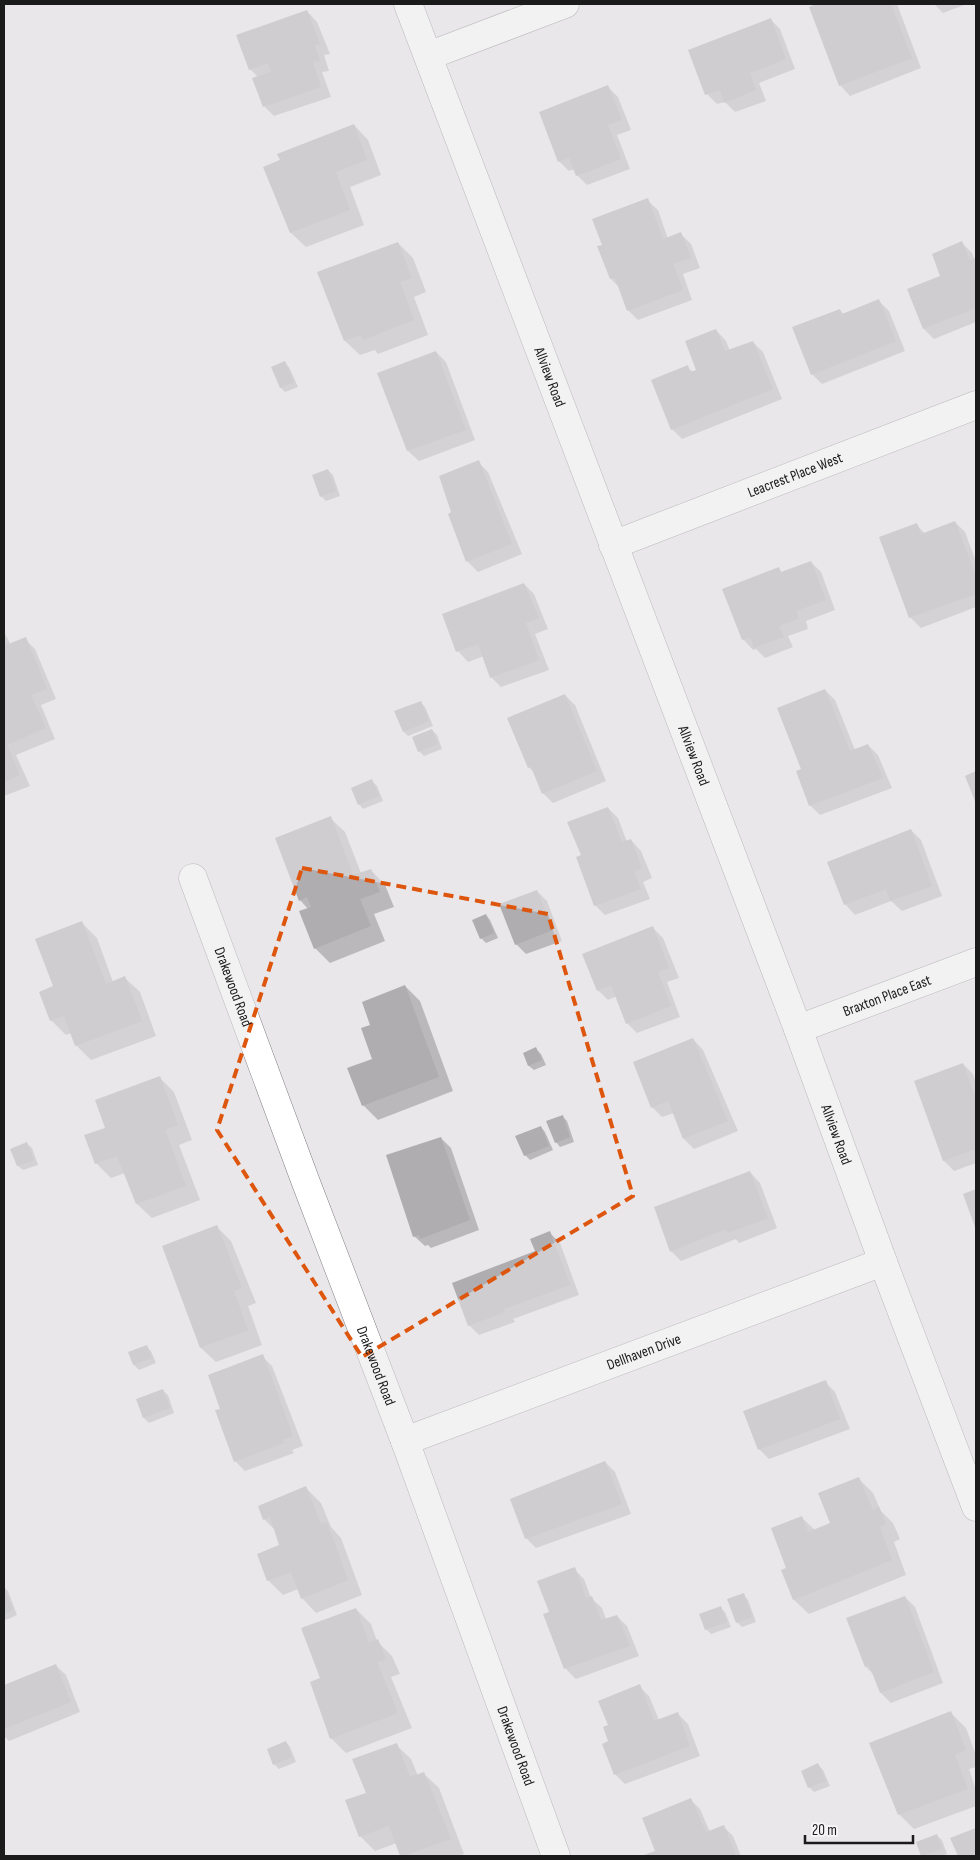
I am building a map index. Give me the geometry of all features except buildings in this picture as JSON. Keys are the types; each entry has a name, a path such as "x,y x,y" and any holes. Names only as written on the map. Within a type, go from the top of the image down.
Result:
{"street":[{"name":"Allview Road","path":"408,4 798,1029 883,1262 976,1507"},
{"path":"428,56 565,4"},
{"name":"Leacrest Place West","path":"613,545 976,405"},
{"name":"Drakewood Road","path":"193,878 305,1180 405,1441 556,1856"},
{"name":"Braxton Place East","path":"798,1029 976,962"},
{"name":"Dellhaven Drive","path":"405,1441 883,1262"}],"highlighted area":[{"path":"302,868 548,914 633,1196 362,1357 217,1130"}]}
